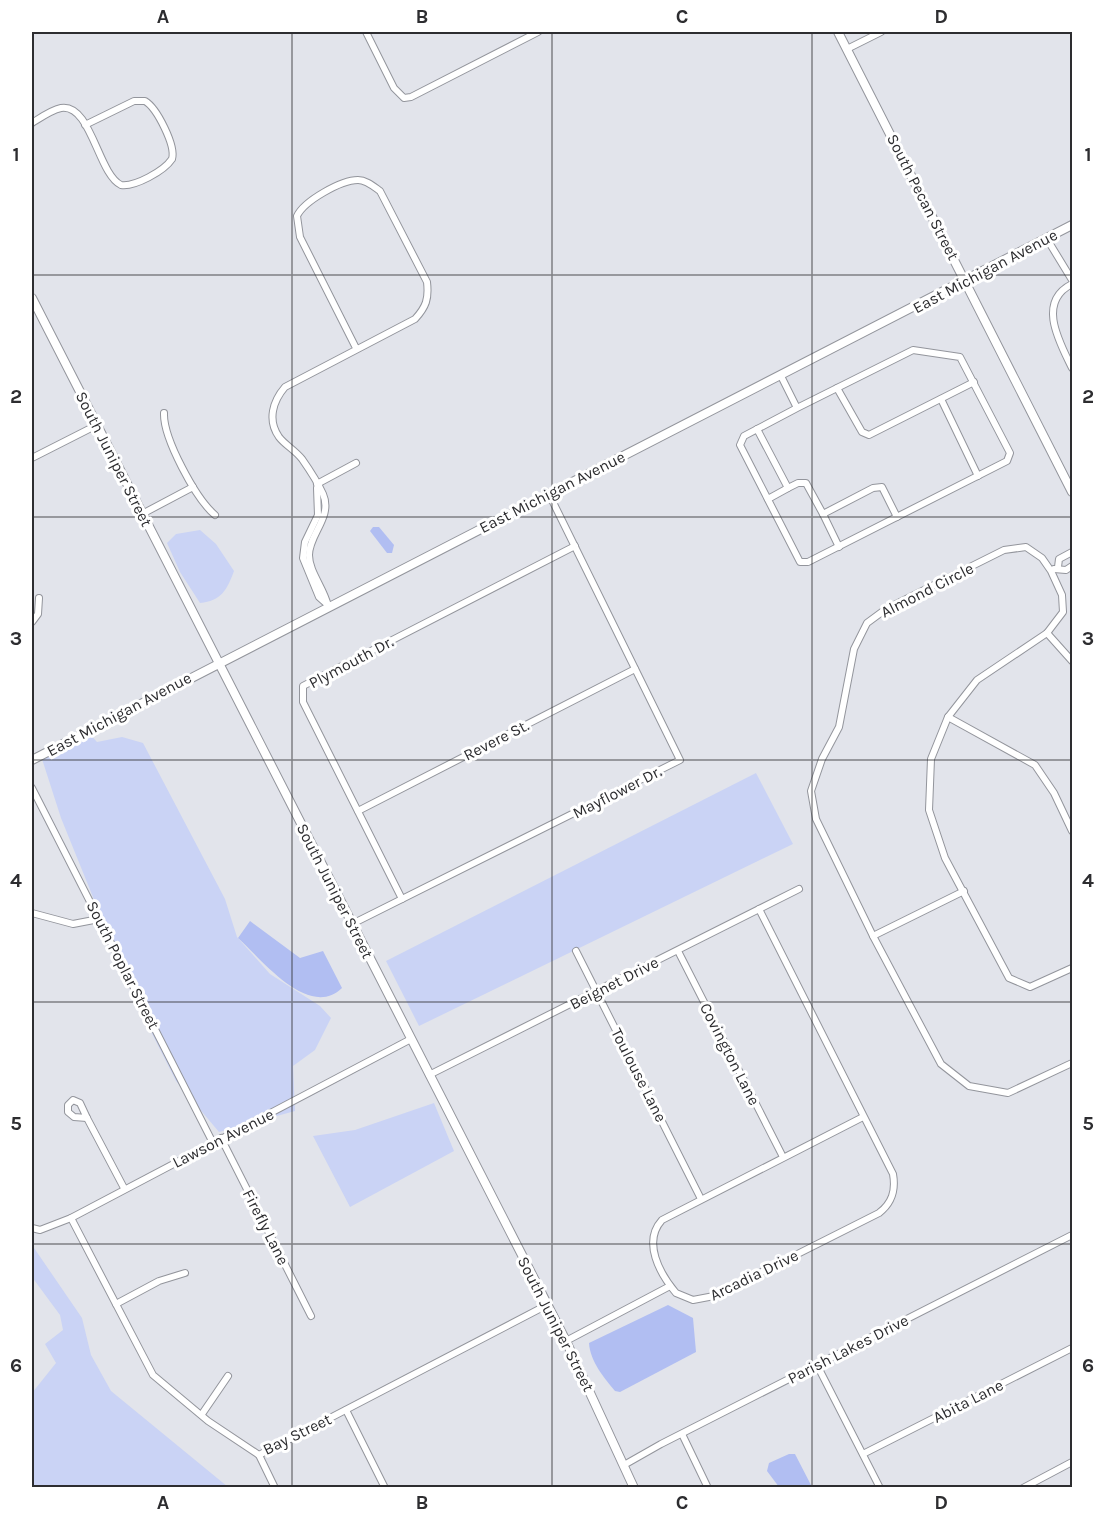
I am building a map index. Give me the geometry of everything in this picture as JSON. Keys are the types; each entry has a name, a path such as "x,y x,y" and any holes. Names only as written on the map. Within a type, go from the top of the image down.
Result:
{"street":[{"path":"366,32 394,88 404,98 411,97 538,32"},
{"name":"South Pecan Street","path":"838,32 1072,492"},
{"path":"847,49 881,32"},
{"path":"32,123 60,108 69,108 85,125 112,178 121,185 131,185 162,169 173,156 172,144 151,104 145,100 134,101 85,125"},
{"path":"328,606 308,557 324,514 324,496 302,459 279,438 274,427 272,413 276,398 285,387 356,348 415,320 427,304 429,294 427,282 380,191 370,183 358,180 344,183 309,201 297,216 300,237 356,348"},
{"name":"East Michigan Avenue","path":"32,760 218,662 781,376 1072,225"},
{"path":"1047,238 1072,282 1056,300 1052,314 1056,334 1072,368"},
{"name":"South Juniper Street","path":"32,298 566,1341 634,1488"},
{"path":"913,350 960,357 1010,453 1006,461 978,476 808,562 800,562 740,445 744,436 797,408 913,350"},
{"path":"781,376 797,408"},
{"path":"837,388 862,432 869,435 974,382"},
{"path":"941,399 978,476"},
{"path":"164,413 164,425 193,487 203,505 215,515"},
{"path":"32,458 97,425"},
{"path":"758,429 788,488"},
{"path":"317,484 356,463"},
{"path":"768,500 798,483 806,483 839,547"},
{"path":"142,514 193,487"},
{"path":"823,514 873,488 882,487 897,517"},
{"name":"Mayflower Dr.","path":"352,924 680,760 549,494"},
{"name":"Plymouth Dr.","path":"402,899 303,702 303,686 575,546"},
{"name":"Almond Circle","path":"1072,968 1030,987 1009,978 945,858 929,810 931,759 948,717 977,680 1047,633 1063,612 1062,595 1055,569 1026,547 1004,550 886,609 867,623 854,649 839,727 822,759 811,791 816,819 873,936 941,1064 969,1086 1008,1093 1072,1063"},
{"path":"1072,552 1059,559 1055,569 1066,570 1072,566"},
{"path":"32,622 38,614 39,598"},
{"path":"1047,633 1072,661"},
{"name":"Revere St.","path":"358,811 635,669"},
{"path":"948,717 1035,765 1054,793 1072,831"},
{"name":"South Poplar Street","path":"32,788 213,1143"},
{"name":"Beignet Drive","path":"429,1075 799,889"},
{"path":"873,936 964,891"},
{"name":"Arcadia Drive","path":"670,1286 676,1293 693,1300 714,1296 885,1208 894,1193 893,1174 759,909"},
{"path":"32,913 73,924 99,919"},
{"name":"Toulouse Lane","path":"576,951 701,1198"},
{"name":"Covington Lane","path":"678,951 783,1157"},
{"name":"Lawson Avenue","path":"32,1229 47,1229 70,1218 411,1038"},
{"path":"566,1341 670,1286 656,1257 654,1232 668,1215 863,1117"},
{"path":"87,1118 124,1188"},
{"name":"Firefly Lane","path":"221,1138 311,1316"},
{"name":"Bay Street","path":"70,1218 153,1375 208,1421 259,1455 546,1305"},
{"name":"Parish Lakes Drive","path":"624,1466 682,1434 1072,1235"},
{"path":"116,1304 159,1281 184,1273"},
{"name":"Abita Lane","path":"863,1454 1072,1348"},
{"path":"817,1365 880,1488"},
{"path":"202,1414 228,1376"},
{"path":"346,1410 385,1488"},
{"path":"682,1434 708,1488"},
{"path":"259,1455 275,1488"},
{"path":"1023,1488 1072,1462"}],"shaded area":[{"path":"373,527 379,527 394,545 392,553 387,553 370,531"},
{"path":"200,530 216,544 234,571 229,584 218,597 200,603 180,572 167,543 176,534"},
{"path":"89,733 97,742 122,737 143,743 225,899 237,937 270,974 320,1006 331,1018 315,1050 293,1066 295,1111 219,1132 176,1081 133,996 61,818 42,759"},
{"path":"756,773 793,844 419,1026 386,961"},
{"path":"250,921 300,958 323,951 342,988 329,996 315,997 287,983 238,938"},
{"path":"434,1103 454,1151 350,1207 313,1136 355,1130"},
{"path":"32,1245 82,1318 91,1355 111,1391 228,1487 32,1487 32,1393 56,1363 45,1344 63,1330 60,1315 32,1277"},
{"path":"668,1305 693,1318 696,1352 620,1392 615,1391 595,1363 589,1343"},
{"path":"789,1454 795,1454 812,1487 779,1487 767,1471 769,1463"}]}
